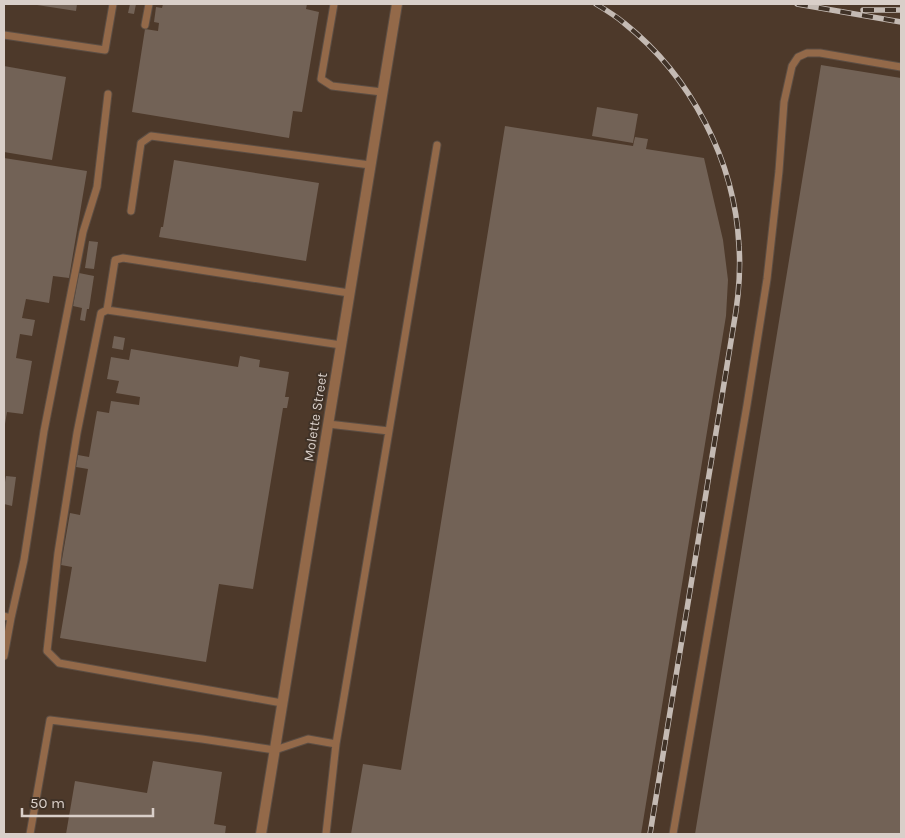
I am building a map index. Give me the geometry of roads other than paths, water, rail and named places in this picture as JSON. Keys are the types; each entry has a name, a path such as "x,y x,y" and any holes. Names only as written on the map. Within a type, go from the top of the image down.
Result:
{"street":[{"name":"Molette Street","path":"261,834 396,4"}],"lane":[{"path":"4,35 105,50 113,4"},
{"path":"145,25 149,4"},
{"path":"334,4 322,79 332,86 382,92"},
{"path":"673,834 767,279 779,171 784,102 792,66 798,57 820,53 901,67"},
{"path":"4,656 7,617 24,560 44,432 83,232 97,187 108,94"},
{"path":"131,211 142,143 151,136 370,165"},
{"path":"326,834 336,744 437,145"},
{"path":"107,310 115,260 122,258 349,293"},
{"path":"282,704 59,663 47,651 58,553 77,433 101,313 107,310 340,345"},
{"path":"328,424 389,431"},
{"path":"30,834 50,720 275,750 308,739 336,744"}],"railway":[{"path":"596,4 621,20 648,44 670,68 689,94 719,152 729,183 736,214 740,256 736,309 650,834"},
{"path":"797,4 901,22"},
{"path":"863,10 901,10"}]}
